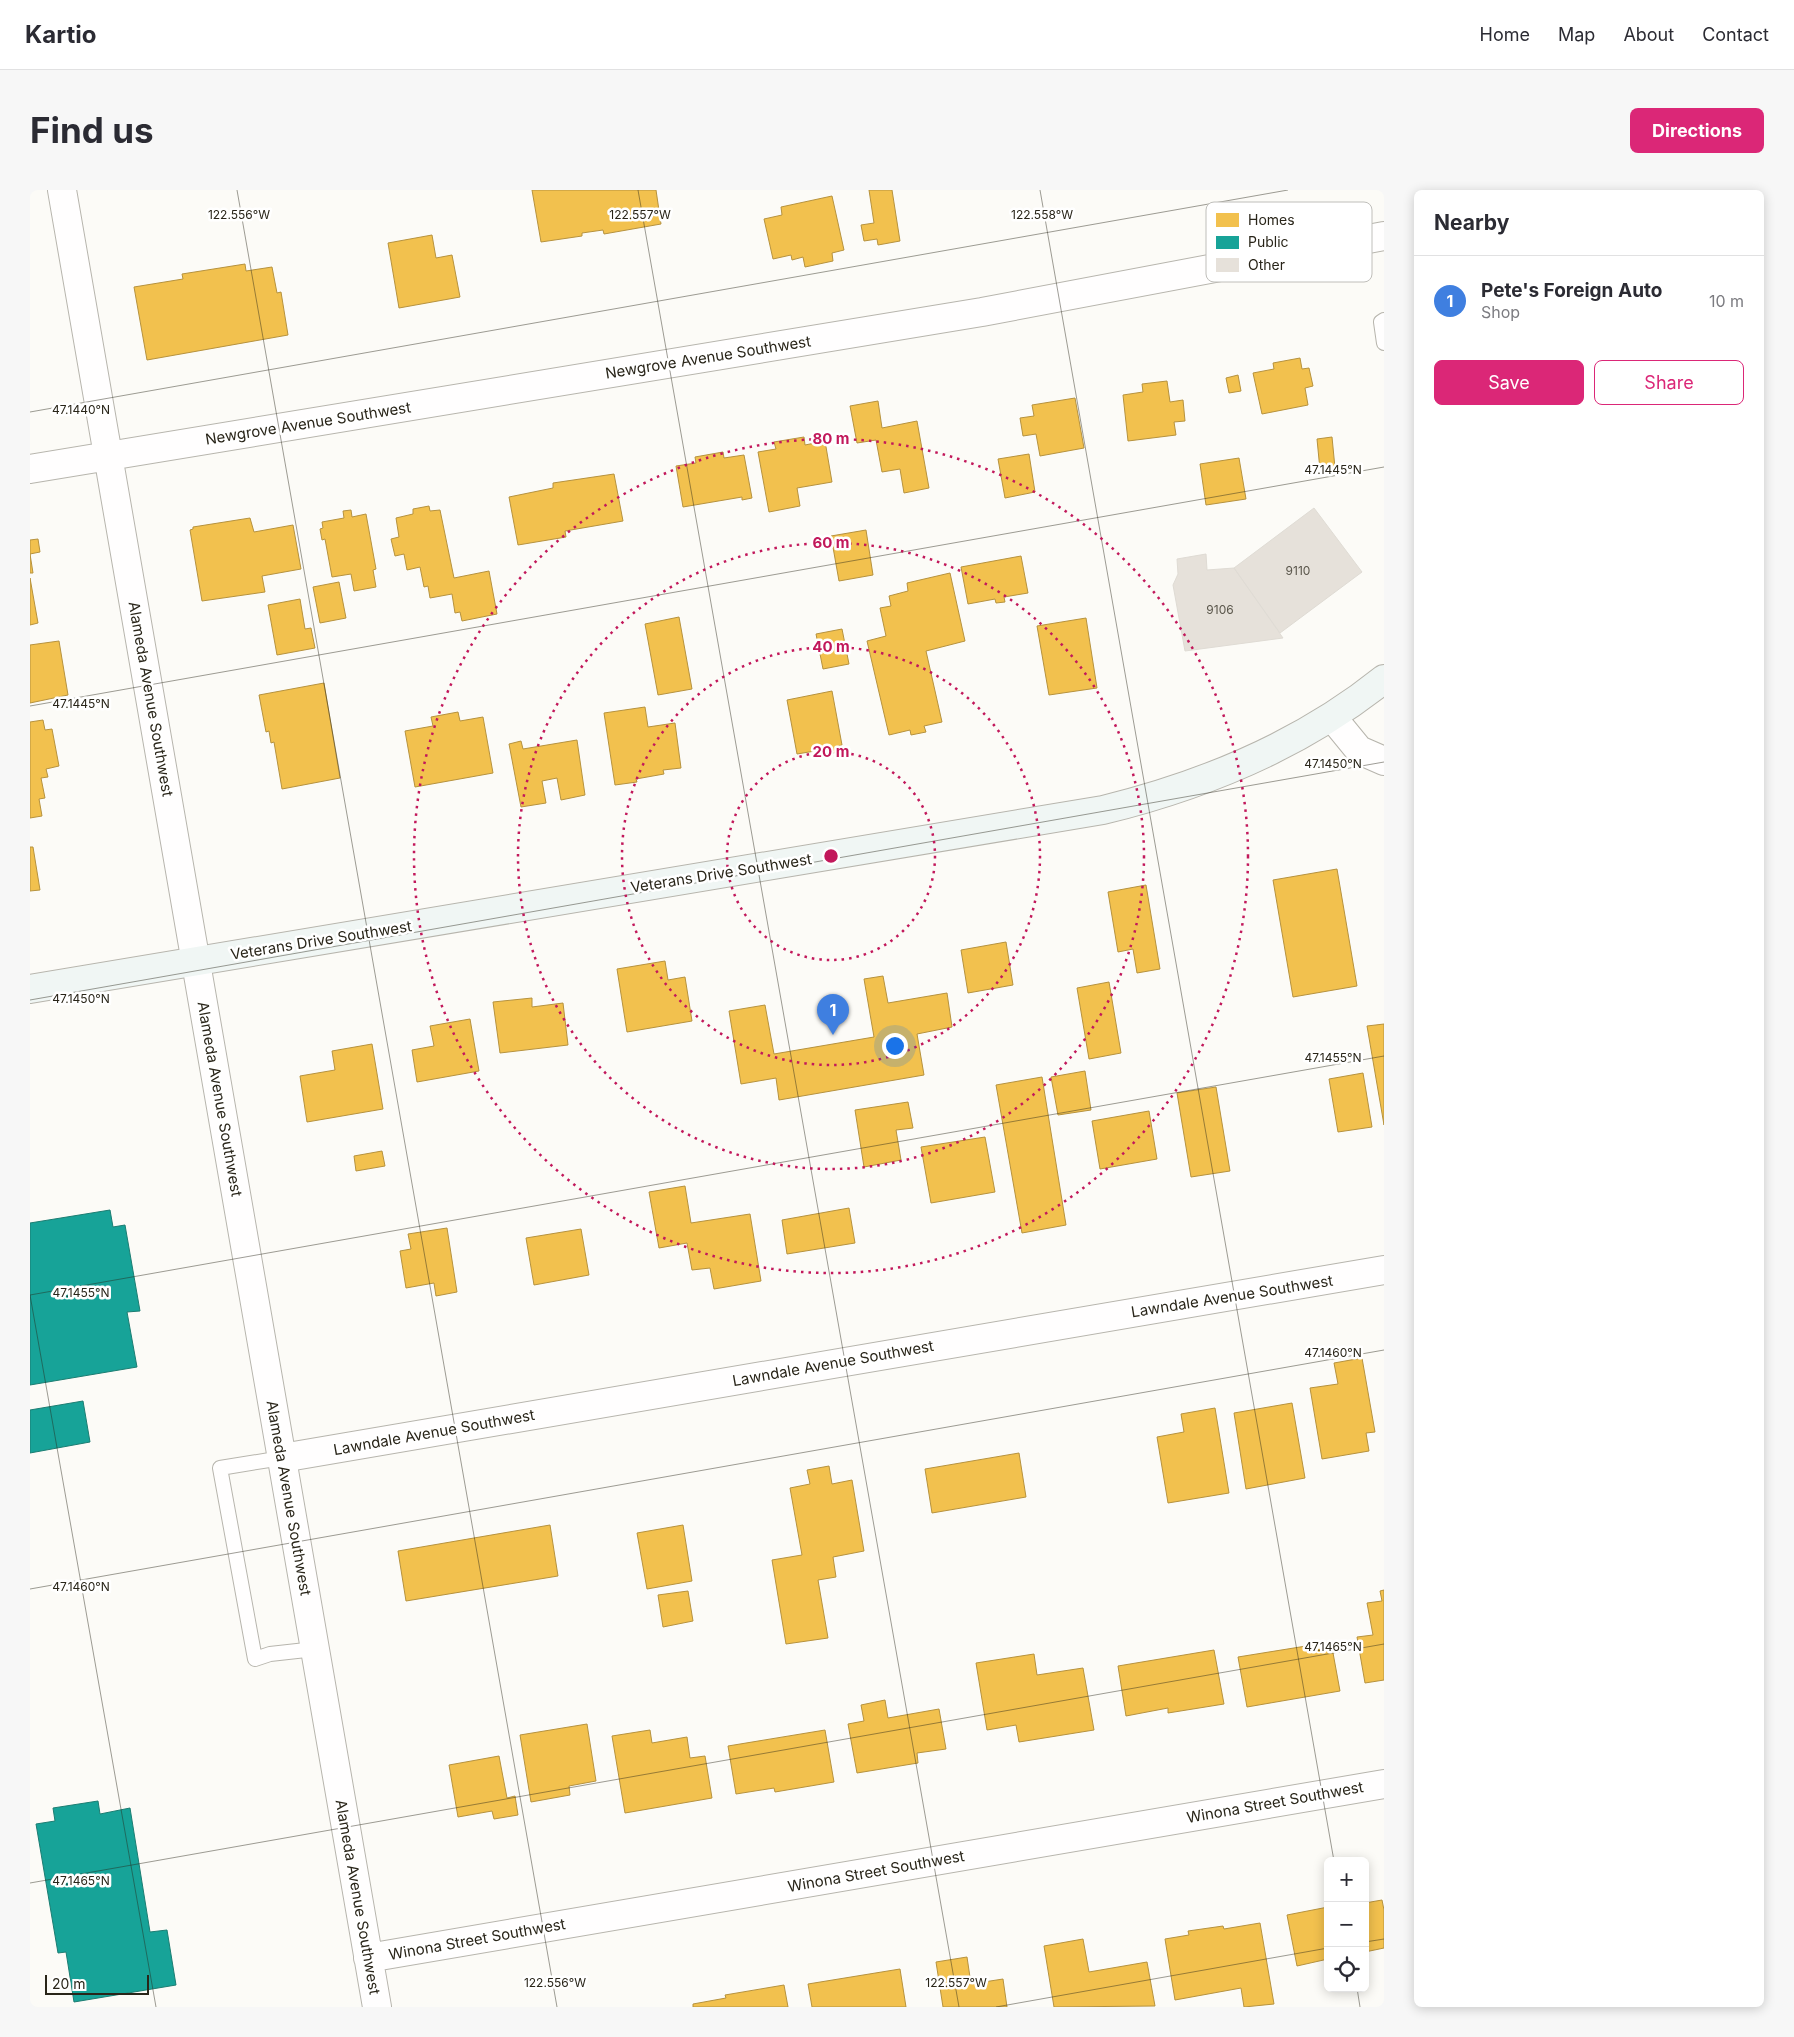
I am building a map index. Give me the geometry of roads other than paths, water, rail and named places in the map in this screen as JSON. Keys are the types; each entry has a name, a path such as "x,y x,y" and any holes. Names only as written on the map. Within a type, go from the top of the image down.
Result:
{"street":[{"name":"Alameda Avenue Southwest","path":"62,190 377,2007"},
{"name":"Newgrove Avenue Southwest","path":"30,469 982,312 1206,270"},
{"name":"Veterans Drive Southwest","path":"30,989 1103,810 1152,798 1206,779 1268,753 1332,717 1384,679"},
{"path":"1332,717 1359,750 1384,761"},
{"name":"Lawndale Avenue Southwest","path":"282,1458 1384,1270"},
{"name":"Winona Street Southwest","path":"368,1958 1384,1784"}],"lane":[{"path":"1384,320 1381,322 1384,343"},
{"path":"282,1458 220,1468 256,1658 270,1654 315,1649"}],"place":[{"name":"Pete's Foreign Auto","path":"833,1035"}]}
